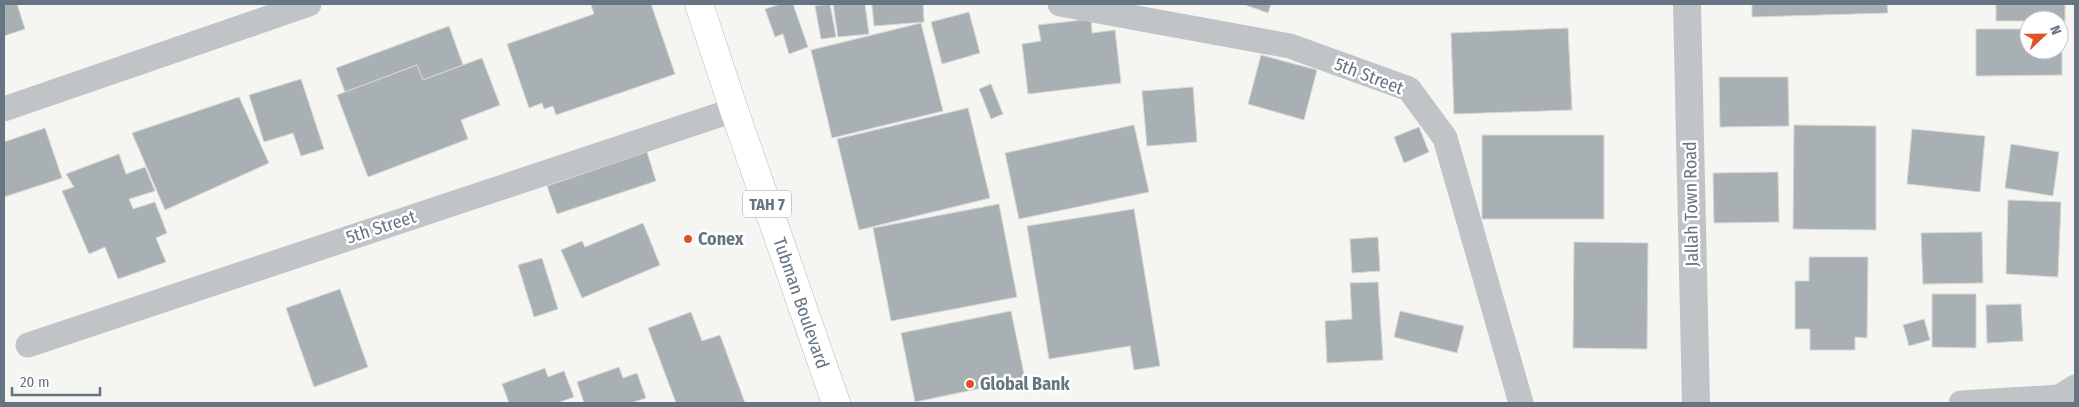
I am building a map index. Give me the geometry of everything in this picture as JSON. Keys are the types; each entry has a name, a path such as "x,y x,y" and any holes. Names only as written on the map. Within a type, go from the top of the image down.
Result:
{"highway":[{"name":"Tubman Boulevard","path":"699,4 836,403"}],"street":[{"path":"4,109 309,4"},
{"name":"5th Street","path":"1060,4 1290,46 1409,89 1445,138 1521,403"},
{"name":"Jallah Town Road","path":"1687,4 1696,403"},
{"name":"5th Street","path":"28,345 734,110"},
{"path":"1961,403 2059,397 2075,387"}],"building":[{"path":"4,4 17,4 25,29 4,36"},
{"path":"591,4 651,4 675,74 556,115 553,106 544,109 542,103 529,108 507,44 594,14"},
{"path":"781,4 793,4 808,47 789,54 783,34 775,37 765,9"},
{"path":"830,4 836,37 821,39 815,6"},
{"path":"833,4 865,4 869,34 838,37"},
{"path":"872,4 923,4 924,22 874,26"},
{"path":"1243,4 1271,4 1268,13"},
{"path":"1752,4 1887,4 1888,13 1752,17"},
{"path":"1996,4 2065,4 2065,10 2019,10 2019,21 1996,21"},
{"path":"969,12 980,53 942,64 931,22"},
{"path":"1091,19 1092,33 1115,30 1121,83 1028,94 1022,44 1041,41 1038,25"},
{"path":"921,23 943,111 832,138 811,50"},
{"path":"449,26 463,65 423,80 417,65 345,92 336,68"},
{"path":"1568,28 1572,110 1454,114 1451,33"},
{"path":"1976,29 2019,29 2019,60 2062,60 2062,75 1976,76"},
{"path":"1261,55 1317,70 1304,120 1248,104"},
{"path":"482,58 500,105 461,120 468,139 368,177 337,95 417,65 423,80"},
{"path":"1719,77 1788,77 1789,126 1720,127"},
{"path":"301,79 324,149 301,156 293,133 264,142 249,95"},
{"path":"991,84 1003,114 991,119 979,89"},
{"path":"1193,87 1197,142 1147,146 1142,91"},
{"path":"239,97 269,163 165,210 132,133"},
{"path":"968,108 990,198 859,230 837,139"},
{"path":"1134,125 1149,192 1019,219 1005,153"},
{"path":"1794,125 1876,126 1876,230 1793,229"},
{"path":"1419,127 1429,152 1404,163 1394,137"},
{"path":"45,128 62,178 4,197 4,142"},
{"path":"1912,129 1985,136 1980,192 1907,184"},
{"path":"1482,135 1604,135 1604,219 1482,219"},
{"path":"2011,144 2059,152 2053,196 2005,188"},
{"path":"647,152 656,181 557,214 547,186"},
{"path":"119,154 126,174 145,167 155,191 129,199 133,209 155,202 167,233 156,238 166,262 118,279 105,247 89,254 62,191 74,187 66,174"},
{"path":"1778,172 1779,222 1714,223 1713,173"},
{"path":"2008,200 2061,202 2058,277 2006,274"},
{"path":"999,204 1017,297 891,321 873,228"},
{"path":"1134,209 1160,366 1134,370 1130,346 1049,359 1027,226"},
{"path":"643,223 660,265 582,298 561,250 582,241 585,247"},
{"path":"1982,232 1983,283 1923,284 1921,233"},
{"path":"1378,237 1380,271 1352,273 1350,239"},
{"path":"1574,242 1648,243 1647,349 1573,348"},
{"path":"1809,257 1868,257 1867,338 1855,337 1855,350 1810,350 1810,329 1795,329 1795,281 1809,281"},
{"path":"542,258 558,309 534,317 518,265"},
{"path":"1378,282 1383,360 1327,363 1325,321 1352,319 1350,283"},
{"path":"340,289 368,367 314,387 286,308"},
{"path":"1932,294 1976,294 1976,348 1932,347"},
{"path":"2021,304 2023,341 1987,343 1986,305"},
{"path":"1011,311 1025,379 915,402 901,333"},
{"path":"1400,311 1464,326 1457,353 1394,337"},
{"path":"691,312 702,341 720,335 745,403 676,403 648,328"},
{"path":"1924,319 1930,340 1909,346 1903,325"},
{"path":"619,367 623,378 637,373 646,398 631,403 584,403 577,382"},
{"path":"545,368 548,377 564,371 574,397 557,403 509,403 502,384"}],"place":[{"name":"Conex","path":"688,239"},
{"name":"Global Bank","path":"970,384"}]}
